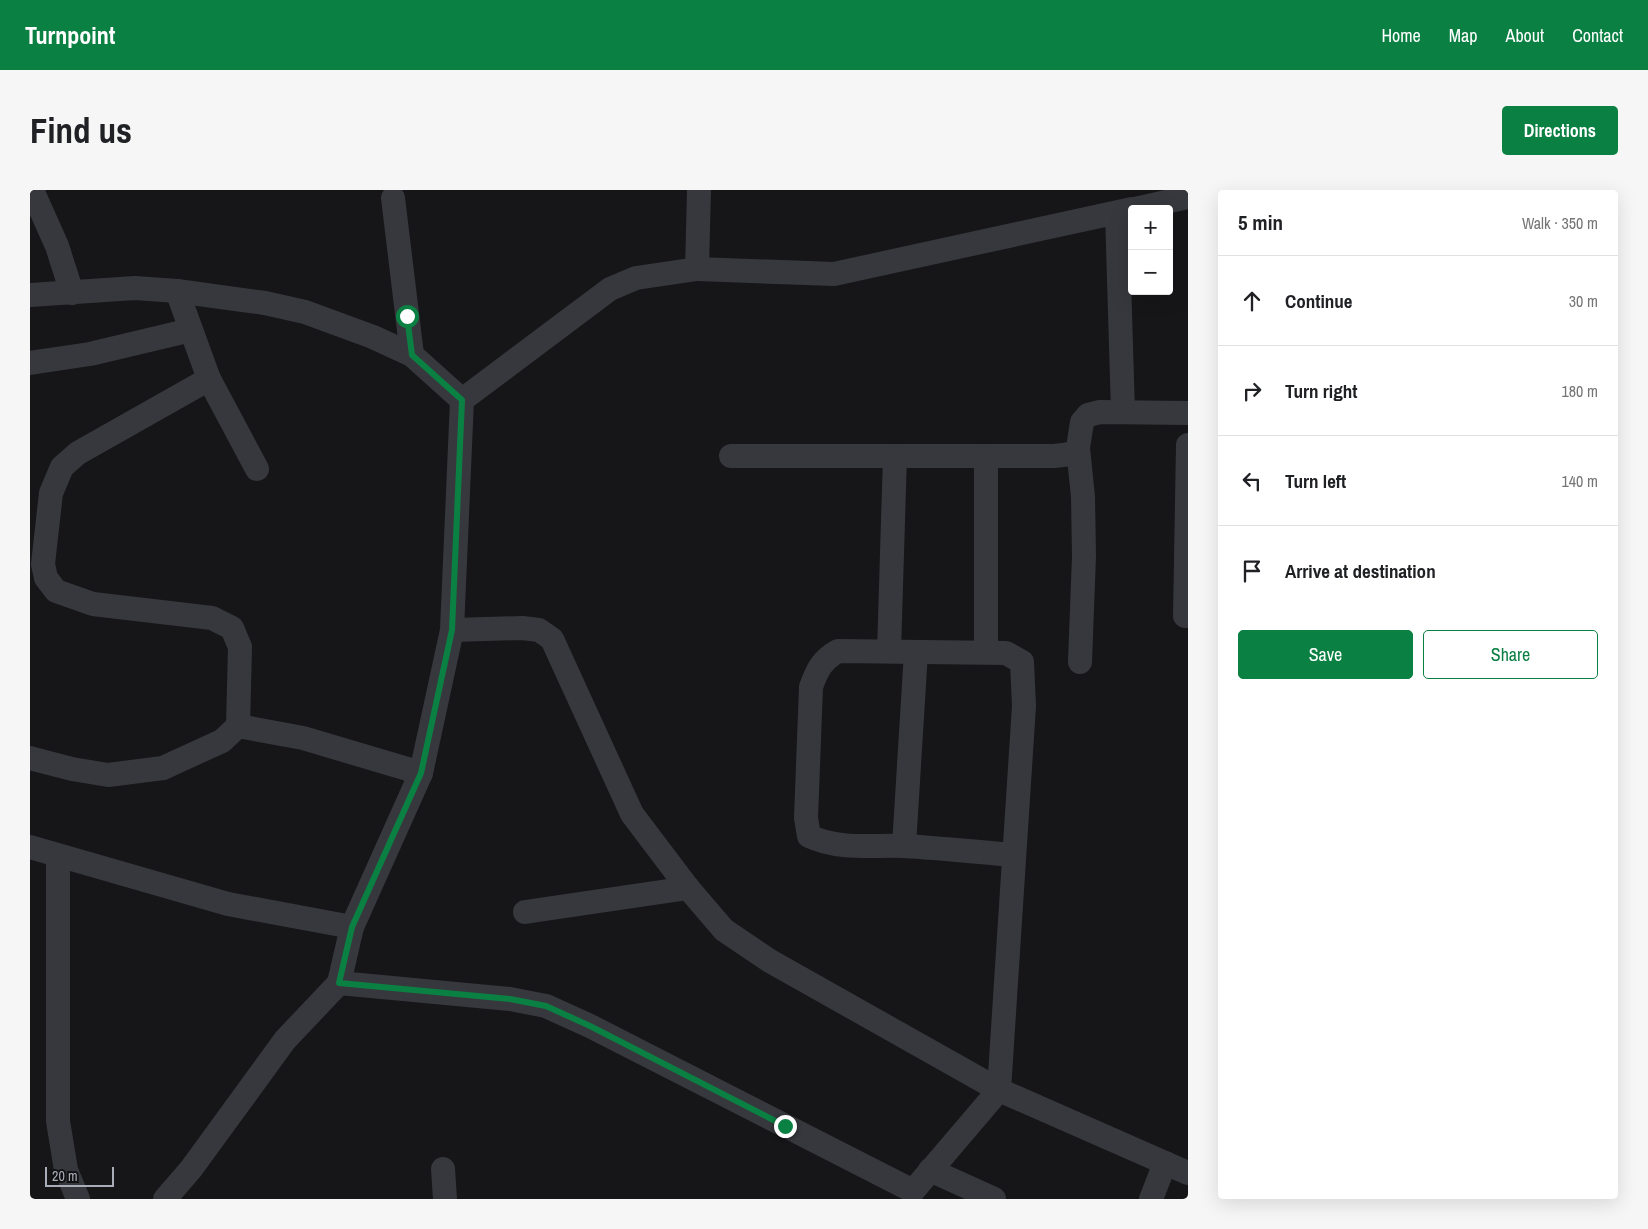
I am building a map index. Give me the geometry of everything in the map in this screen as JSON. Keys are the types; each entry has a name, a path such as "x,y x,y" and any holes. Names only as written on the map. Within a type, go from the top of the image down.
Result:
{"street":[{"path":"32,190 57,246 72,293"},
{"path":"697,269 699,190"},
{"path":"1151,205 1188,197"},
{"path":"393,198 412,355"},
{"path":"462,400 610,289 636,278 697,269 834,274 1128,210 1123,412"},
{"path":"30,295 135,288 177,291 265,303 305,312 373,337 412,355 462,400"},
{"path":"177,291 209,379 257,469"},
{"path":"30,363 90,354 191,330"},
{"path":"30,758 72,769 108,775 163,768 222,741 238,726 240,647 232,628 212,618 93,604 56,591 46,578 43,564 52,493 62,467 78,453 209,379"},
{"path":"165,1199 191,1169 285,1040 339,983 352,927 421,773 452,630 462,400"},
{"path":"1080,662 1084,556 1083,497 1078,448 1082,422 1088,414 1100,412 1188,413"},
{"path":"1185,616 1188,445"},
{"path":"731,456 1054,456 1070,454 1078,448"},
{"path":"889,651 895,456"},
{"path":"986,456 986,652"},
{"path":"452,630 522,628 539,630 552,639 632,814 688,888 724,930 770,961 999,1090 1188,1173"},
{"path":"339,983 510,999 546,1006 590,1026 911,1195 999,1090 1024,706 1022,662 1006,653 986,652 838,651 825,658 811,687 806,818 809,836 822,843 842,845 904,846 1014,855"},
{"path":"904,846 916,652"},
{"path":"238,726 302,738 421,773"},
{"path":"30,847 228,904 352,927"},
{"path":"58,856 58,1121 66,1170 78,1199"},
{"path":"526,912 688,888"},
{"path":"1151,1199 1165,1163"},
{"path":"191,1169 191,1199"},
{"path":"443,1169 446,1199"},
{"path":"930,1170 994,1199"}],"route":[{"path":"407,316 412,355 462,400 452,630 421,773 352,927 339,983 510,999 546,1006 590,1026 785,1126"}]}
